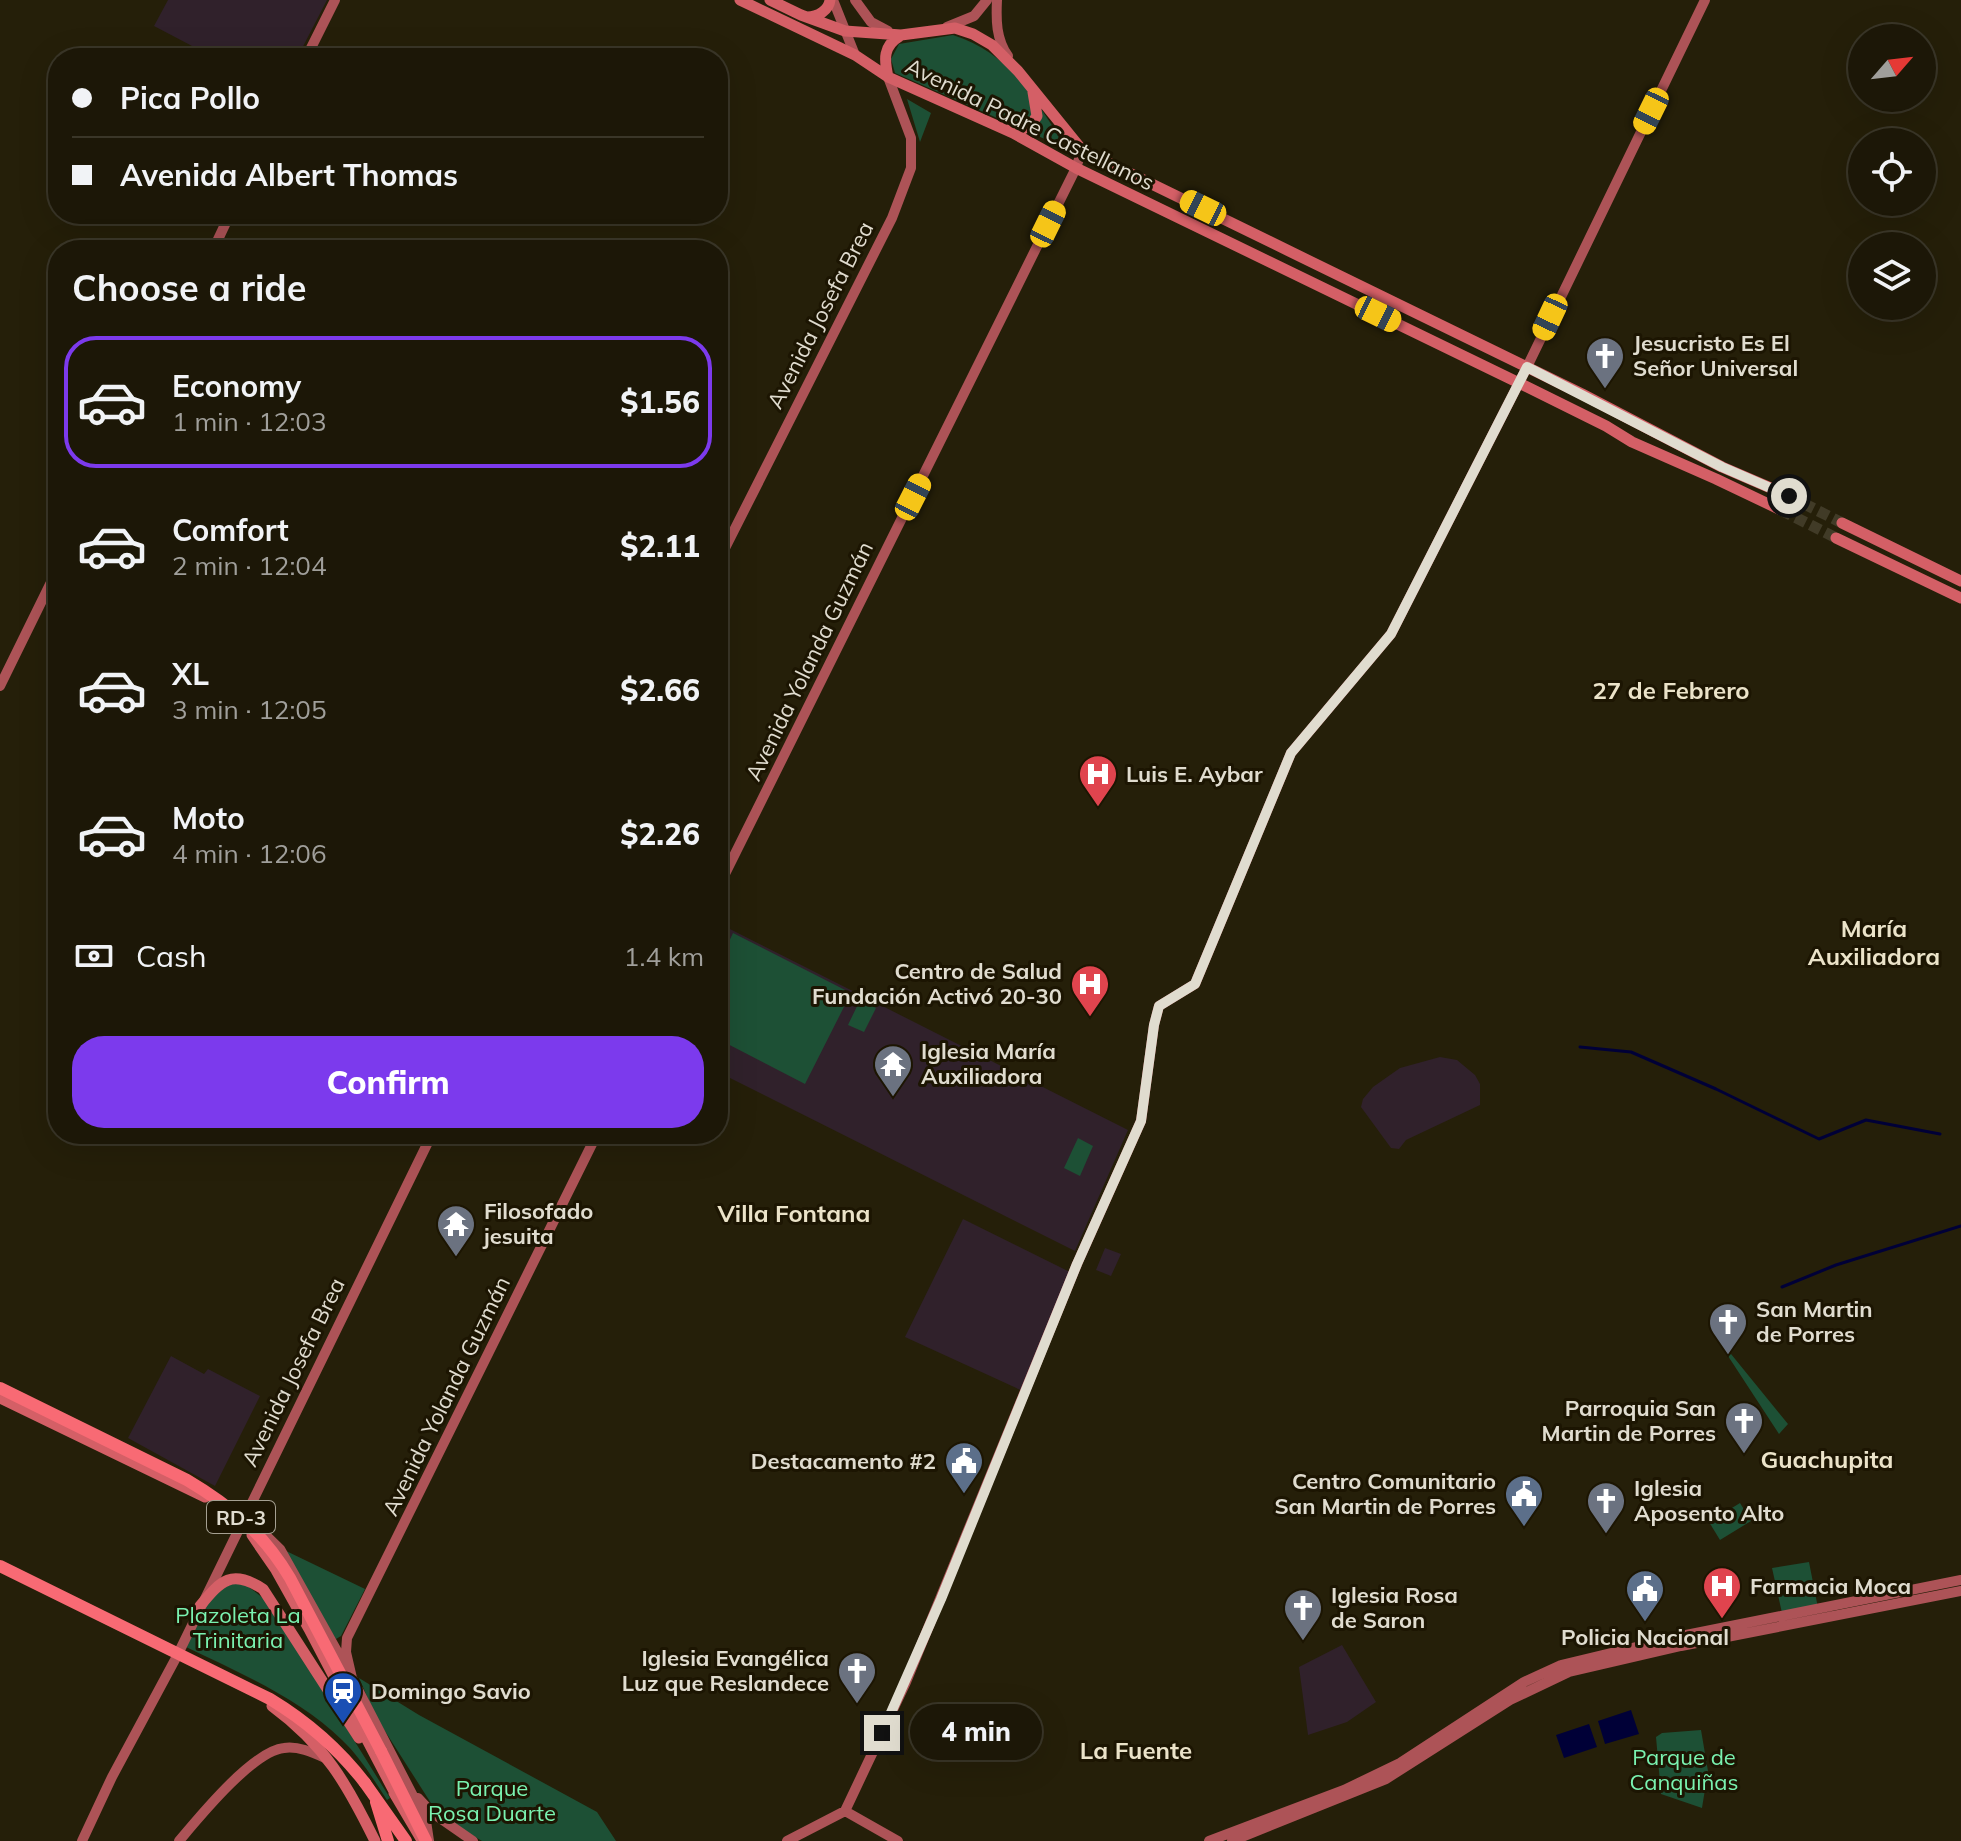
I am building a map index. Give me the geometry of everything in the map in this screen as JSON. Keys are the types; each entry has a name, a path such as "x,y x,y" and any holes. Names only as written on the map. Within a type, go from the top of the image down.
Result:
{"highway":[{"name":"RD-3","path":"0,1388 187,1480 210,1493 251,1525 274,1552 290,1578 426,1841"},
{"path":"0,1568 270,1699 308,1724 328,1740 365,1783 403,1841"},
{"path":"390,1770 408,1788"},
{"path":"374,1795 388,1841"}],"main road":[{"path":"311,48 335,0"},
{"name":"Avenida Padre Castellanos","path":"740,0 855,55 888,77 1013,133 1076,168 1517,382 1632,442 1781,510"},
{"name":"Avenida Padre Castellanos","path":"770,0 845,31 901,35 955,28 973,34 992,45 1018,71 1082,150 1527,367 1722,467 1789,496"},
{"path":"832,0 855,55"},
{"path":"801,15 814,17 827,9 832,0"},
{"path":"855,0 878,28 901,35"},
{"path":"941,29 967,21 987,0"},
{"path":"997,0 996,25 1003,49 1018,71"},
{"path":"787,1841 845,1811 906,1682 1077,1264 1141,1121 1159,1006 1195,984 1291,753 1391,634 1527,367 1705,0"},
{"path":"888,77 884,56 891,41 901,35"},
{"name":"Avenida Josefa Brea","path":"728,542 888,225 911,168 911,138 888,77"},
{"path":"1013,133 1030,126 1037,116 1031,86"},
{"name":"Avenida Yolanda Guzmán","path":"728,868 1076,168 1082,150"},
{"path":"1842,523 1961,581"},
{"path":"1836,538 1961,598"},
{"path":"0,686 48,588"},
{"name":"Avenida Josefa Brea","path":"82,1841 112,1777 177,1656 427,1144"},
{"name":"Avenida Yolanda Guzmán","path":"352,1678 346,1652 347,1638 592,1144"},
{"name":"RD-3","path":"0,1398 206,1497 243,1519"},
{"path":"243,1519 280,1549 352,1678 426,1821 426,1841"},
{"path":"243,1519 276,1570 412,1827 426,1841"},
{"path":"0,1568 275,1708 330,1761 347,1784 375,1841"},
{"path":"200,1606 216,1585 225,1580 248,1579 263,1589 397,1797"},
{"path":"1209,1841 1344,1790 1400,1763 1524,1682 1561,1665 1686,1635 1961,1580"},
{"path":"1232,1841 1386,1779 1510,1700 1569,1672 1681,1646 1961,1591"},
{"path":"179,1841 253,1762 268,1752 283,1747 299,1748 330,1761"},
{"path":"408,1788 431,1812 473,1841"},
{"path":"845,1811 898,1841"}],"shaded area":[{"path":"168,0 327,0 302,48 196,48 154,26"},
{"path":"728,928 1128,1130 1075,1251 728,1077"},
{"path":"1440,1057 1457,1060 1475,1075 1480,1084 1480,1105 1406,1140 1399,1149 1391,1148 1361,1107 1363,1099 1373,1087 1400,1068"},
{"path":"963,1219 1076,1275 1025,1392 905,1337"},
{"path":"1105,1248 1121,1254 1111,1276 1096,1270"},
{"path":"171,1356 204,1374 208,1369 260,1396 215,1486 128,1438"},
{"path":"1342,1645 1376,1702 1347,1722 1308,1735 1299,1667"},
{"path":"1631,1710 1639,1734 1605,1744 1598,1721"},
{"path":"1589,1724 1597,1747 1564,1758 1556,1735"}],"green space":[{"path":"953,35 988,52 1015,75 1059,136 1056,144 895,73 891,59 899,44"},
{"path":"907,99 931,113 920,142"},
{"path":"733,933 851,993 805,1084 728,1044 728,944"},
{"path":"860,1000 876,1008 864,1032 848,1025"},
{"path":"1078,1138 1093,1146 1080,1176 1064,1168"},
{"path":"1731,1354 1788,1424 1779,1434 1728,1356"},
{"path":"1740,1503 1751,1521 1720,1540 1709,1522"},
{"path":"282,1549 365,1589 341,1636 336,1639"},
{"path":"1809,1562 1818,1608 1782,1613 1772,1568"},
{"name":"Plazoleta La Trinitaria","path":"227,1584 245,1584 268,1602 390,1798 387,1800 349,1747 307,1711 186,1647 204,1606"},
{"name":"Parque Rosa Duarte","path":"359,1678 419,1715 597,1812 616,1841 482,1841 462,1829 436,1811 376,1717"},
{"name":"Parque de Canquiñas","path":"1701,1730 1708,1771 1702,1808 1661,1794 1656,1737 1662,1733"}],"waterway":[{"path":"1580,1047 1631,1052 1819,1139 1866,1120 1940,1134"},
{"path":"1782,1287 1836,1265 1961,1226"}],"tunnel":[{"path":"1789,496 1842,523"},
{"path":"1781,510 1836,538"}],"place":[{"name":"Jesucristo Es El Señor Universal","path":"1605,390"},
{"name":"Luis E. Aybar","path":"1098,808"},
{"name":"Centro de Salud Fundación Activó 20-30","path":"1090,1018"},
{"name":"Iglesia María Auxiliadora","path":"893,1098"},
{"name":"Filosofado jesuita","path":"456,1258"},
{"name":"San Martin de Porres","path":"1728,1356"},
{"name":"Parroquia San Martin de Porres","path":"1744,1455"},
{"name":"Destacamento #2","path":"964,1495"},
{"name":"Centro Comunitario San Martin de Porres","path":"1524,1528"},
{"name":"Iglesia Aposento Alto","path":"1606,1535"},
{"name":"Farmacia Moca","path":"1722,1620"},
{"name":"Policia Nacional","path":"1645,1623"},
{"name":"Iglesia Rosa de Saron","path":"1303,1642"},
{"name":"Iglesia Evangélica Luz que Reslandece","path":"857,1705"},
{"name":"Domingo Savio","path":"343,1725"}],"district":[{"name":"27 de Febrero","path":"1671,690"},
{"name":"María Auxiliadora","path":"1874,942"},
{"name":"Villa Fontana","path":"794,1213"},
{"name":"Guachupita","path":"1827,1459"},
{"name":"La Fuente","path":"1136,1750"}],"route":[{"path":"882,1733 941,1599 1077,1264 1141,1121 1159,1006 1195,984 1291,753 1391,634 1527,367 1722,467 1789,496"}]}
